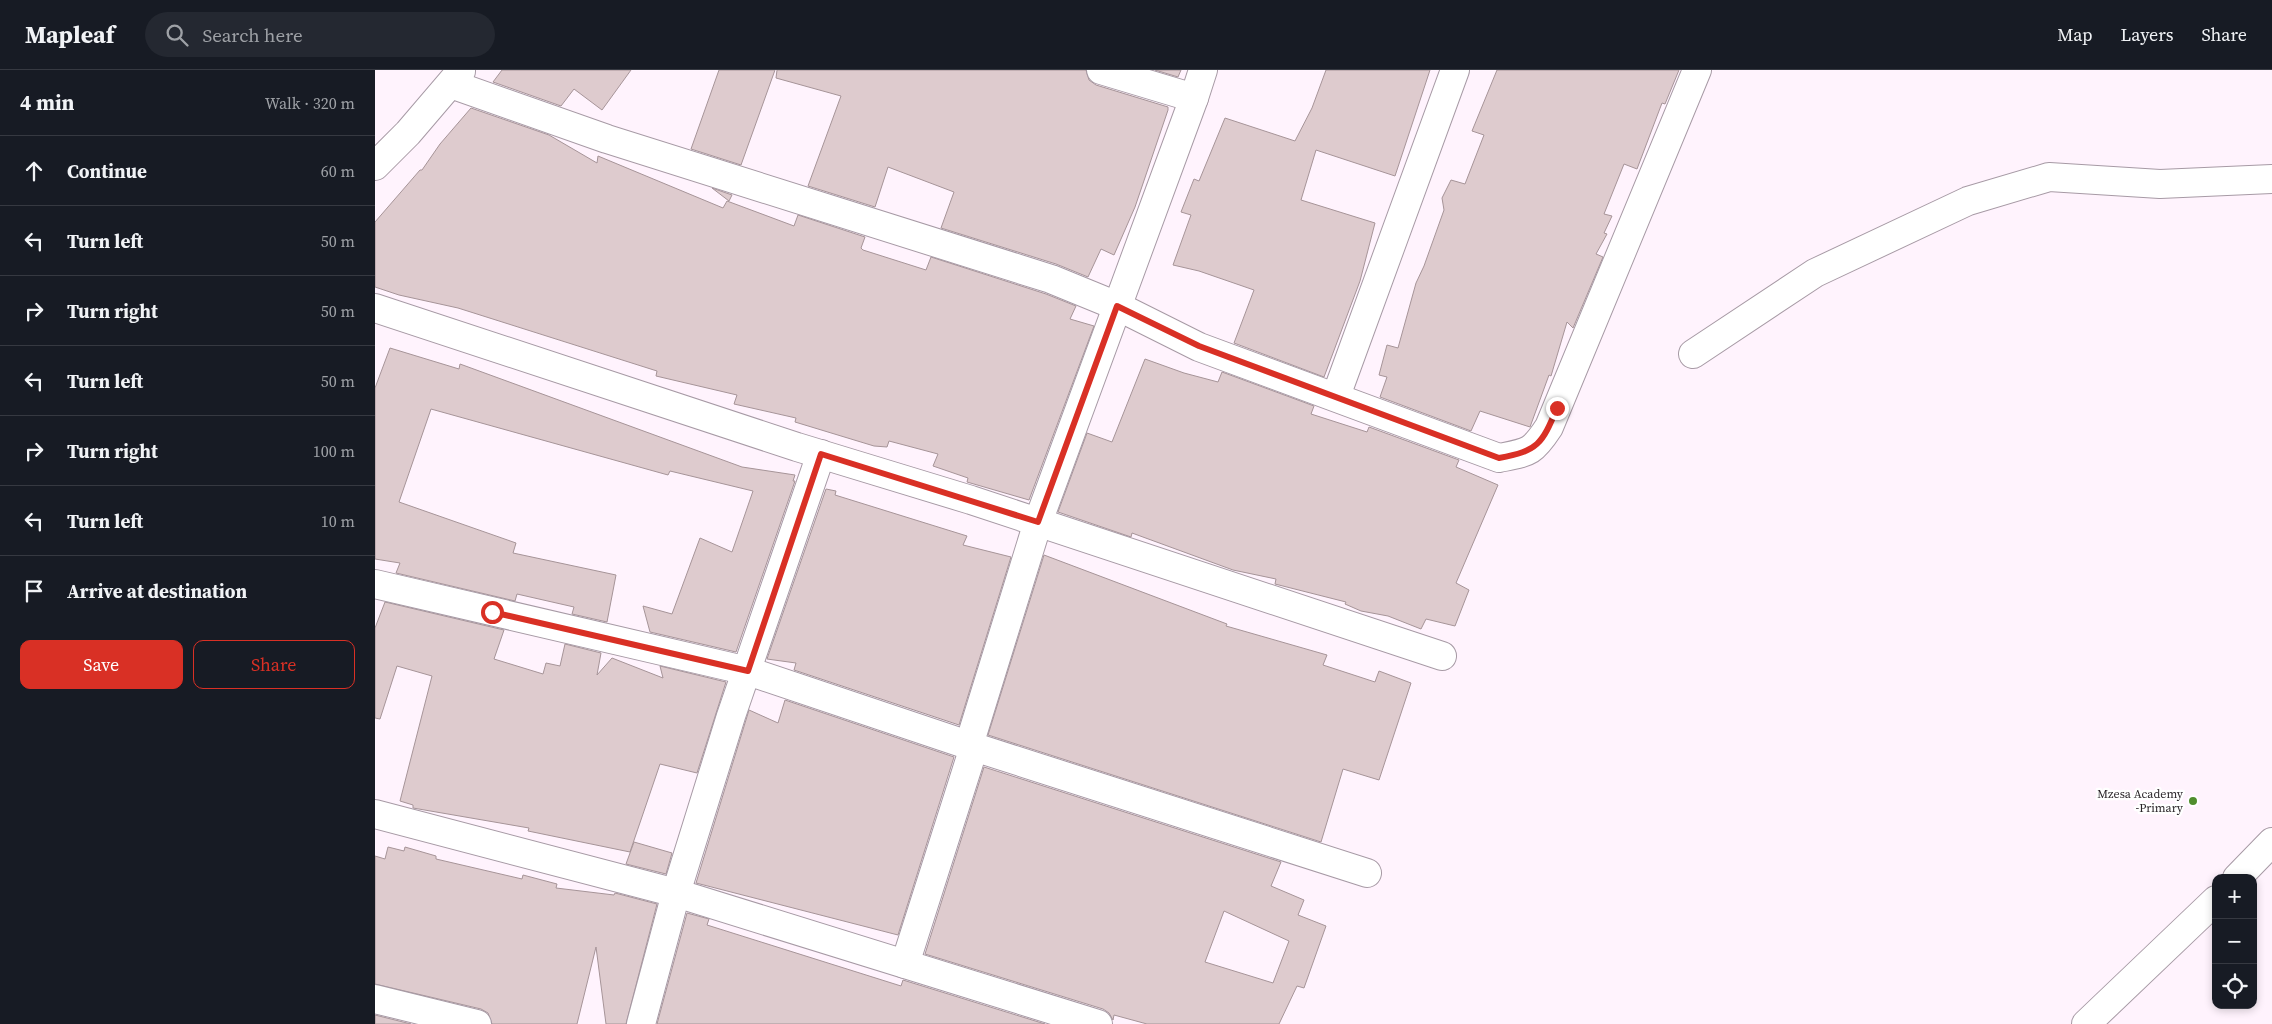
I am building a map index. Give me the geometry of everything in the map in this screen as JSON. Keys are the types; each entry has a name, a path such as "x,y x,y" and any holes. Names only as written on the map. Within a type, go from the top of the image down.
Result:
{"street":[{"path":"1101,70 1194,98"},
{"path":"905,964 1038,522 1203,70"},
{"path":"1336,396 1455,70"},
{"path":"376,162 408,133 456,77 617,142 1051,279 1117,306 1199,346 1499,458 1524,453 1535,447 1549,427 1697,70"},
{"path":"1693,354 1815,273 1968,201 2049,177 2161,184 2272,179"},
{"path":"375,308 821,454 1038,522 1442,656"},
{"path":"641,1024 676,893 731,716 821,454"},
{"path":"375,584 748,671 972,746 1367,873"},
{"path":"375,814 676,893 1098,1024"},
{"path":"2241,874 2272,842"},
{"path":"2085,1024 2212,904"},
{"path":"375,999 477,1024"}],"building":[{"path":"502,70 631,70 602,110 574,89 561,106 493,82"},
{"path":"719,70 775,70 741,165 691,149"},
{"path":"777,70 1086,70 1089,80 1096,85 1168,107 1168,110 1135,207 1114,255 1101,249 1088,277 1056,264 941,228 954,192 888,167 875,207 808,186 841,96 776,78"},
{"path":"1155,70 1181,70 1178,77"},
{"path":"1326,70 1430,70 1395,176 1316,150 1301,200 1375,223 1360,281 1324,377 1234,343 1254,290 1199,271 1173,265 1191,215 1181,212 1194,179 1199,181 1225,118 1295,141 1312,108"},
{"path":"1497,70 1679,70 1665,104 1662,103 1637,169 1624,164 1604,214 1612,216 1604,233 1607,234 1596,254 1603,257 1573,328 1567,322 1551,376 1549,375 1530,427 1480,411 1471,431 1380,397 1387,377 1379,375 1387,345 1398,348 1416,283 1444,210 1442,198 1451,180 1465,184 1484,135 1472,131"},
{"path":"471,108 549,135 597,163 598,156 723,208 727,201 794,226 798,215 865,237 861,248 863,250 926,270 931,257 1046,294 1076,306 1070,319 1094,326 1029,500 967,482 968,478 933,466 938,454 889,441 887,447 874,446 795,422 796,418 734,404 737,395 656,376 657,371 458,308 399,295 375,287 375,222 422,170 440,144"},
{"path":"712,188 732,195 729,201"},
{"path":"390,348 459,369 460,364 742,467 795,475 793,481 795,481 736,652 650,632 643,606 672,614 700,538 732,552 753,491 670,471 668,475 431,409 399,502 516,543 513,553 616,575 607,622 572,614 574,607 517,594 515,601 396,573 400,563 375,559 375,388"},
{"path":"1145,359 1184,373 1218,382 1222,372 1314,406 1311,414 1367,432 1369,427 1459,460 1456,467 1498,485 1456,583 1469,590 1455,626 1426,619 1421,629 1388,616 1361,611 1345,604 1346,602 1275,584 1276,579 1233,570 1132,533 1131,537 1058,512 1087,433 1112,442"},
{"path":"826,489 836,491 835,495 967,536 963,545 1011,557 959,725 794,670 796,663 767,659"},
{"path":"1044,555 1227,624 1226,626 1327,655 1323,665 1375,682 1379,671 1411,683 1379,780 1343,769 1321,842 988,735"},
{"path":"385,602 504,630 494,659 543,674 546,663 560,666 565,644 601,653 597,675 612,658 663,678 660,666 726,682 697,773 660,764 630,852 528,831 529,828 413,808 413,805 400,801 432,676 397,666 380,719 375,718 375,628"},
{"path":"785,700 954,757 898,935 696,883 749,710 778,723"},
{"path":"984,767 1281,862 1271,886 1304,900 1298,915 1326,926 1304,988 1297,986 1279,1024 1147,1024 1114,1015 1113,1020 1109,1013 1103,1009 925,954","holes":["1224,911 1289,941 1273,983 1205,962"]},
{"path":"634,842 672,853 666,874 626,864"},
{"path":"388,847 404,851 405,847 436,856 436,859 522,879 523,875 557,884 556,888 614,895 615,893 657,904 626,1024 606,1024 596,947 577,1024 492,1024 488,1013 481,1009 375,984 375,856 385,859"},
{"path":"687,913 709,919 707,925 901,986 903,980 1045,1024 657,1024"},
{"path":"375,1015 411,1024 375,1024"}],"place":[{"name":"Mzesa Academy -Primary","path":"2193,801"}],"route":[{"path":"492,612 748,671 821,454 1038,522 1117,306 1199,346 1499,458 1524,453 1535,447 1549,427 1557,408"}]}
